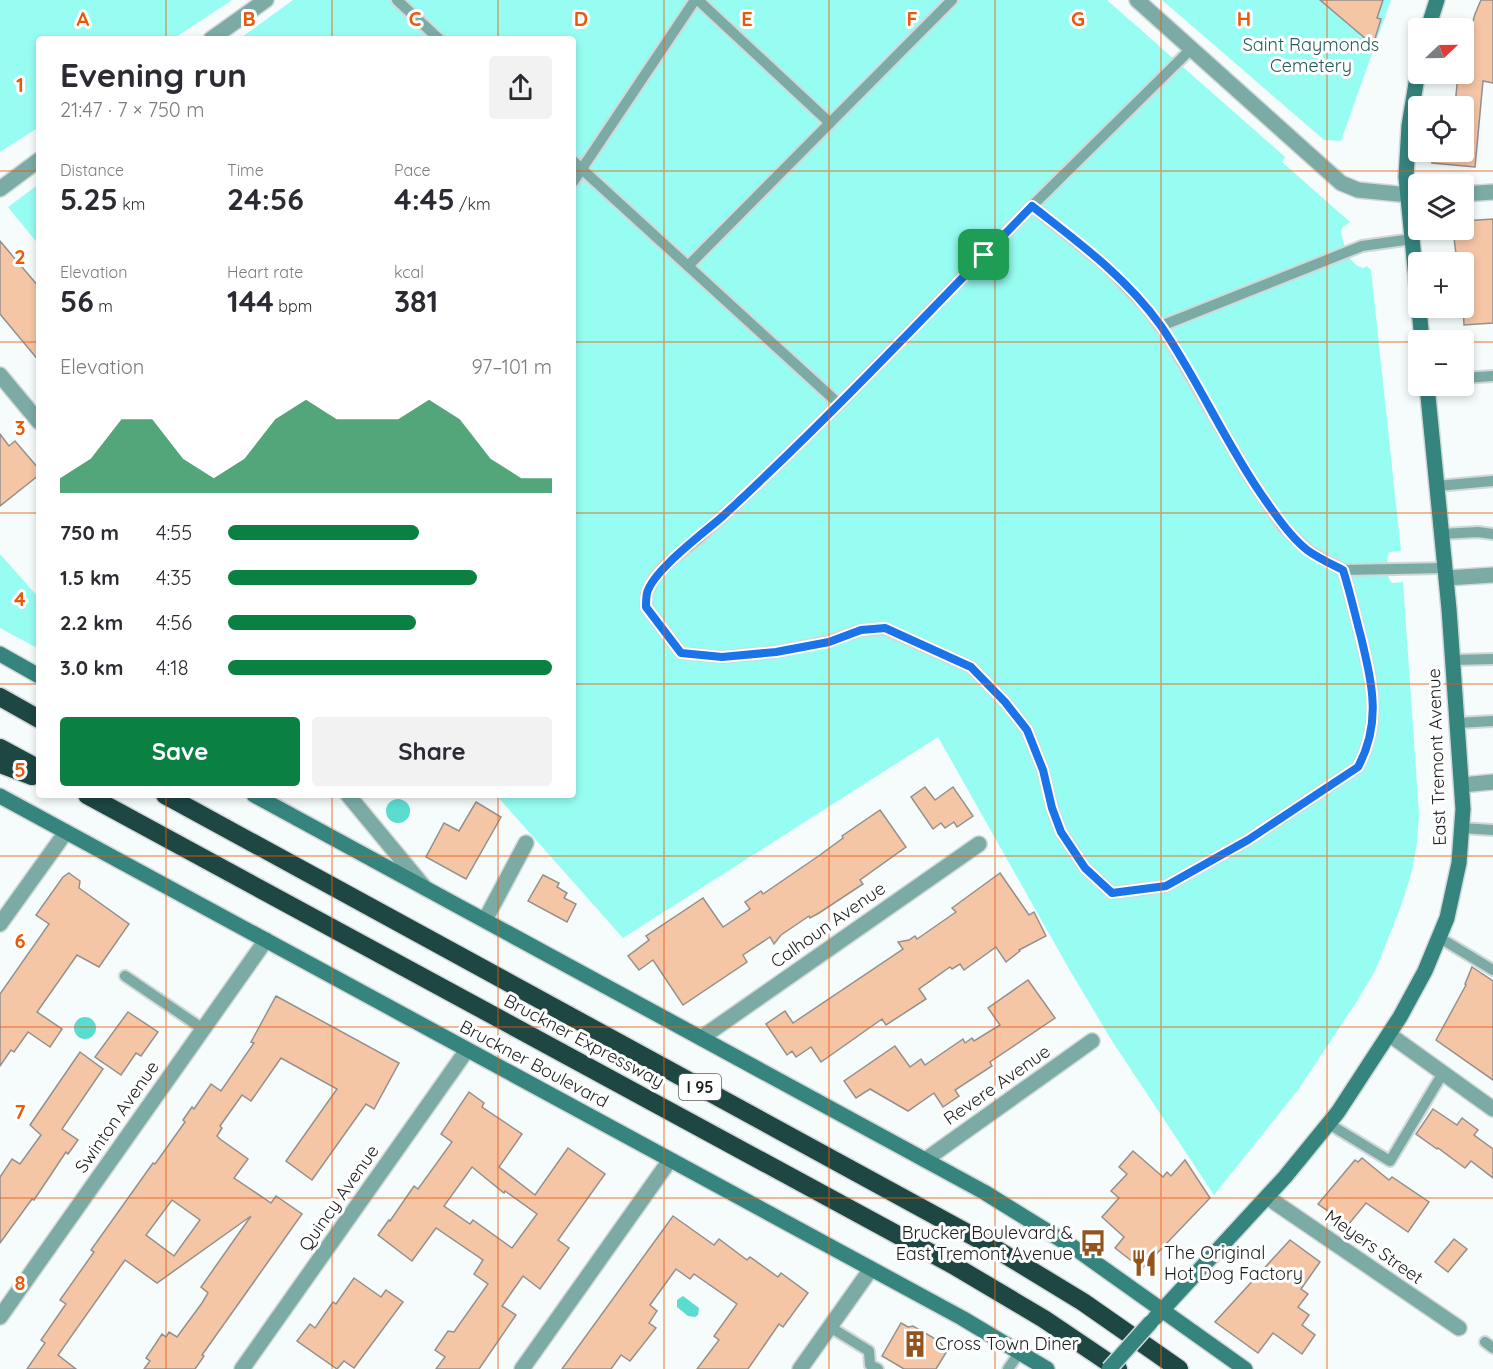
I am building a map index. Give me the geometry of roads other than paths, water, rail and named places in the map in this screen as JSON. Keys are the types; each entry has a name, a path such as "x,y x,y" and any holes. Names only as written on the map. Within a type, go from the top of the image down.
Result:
{"highway":[{"path":"0,697 36,717"},
{"path":"0,708 36,727"},
{"path":"0,748 36,767"},
{"path":"0,764 36,778"},
{"path":"83,798 120,813"},
{"name":"Bruckner Expressway","path":"92,798 953,1265 1044,1319 1118,1369"},
{"name":"Bruckner Expressway","path":"173,798 991,1246 1075,1297 1179,1369"}],"main road":[{"path":"1431,18 1437,0"},
{"path":"1408,176 1406,168 1409,126 1416,84"},
{"path":"1412,240 1421,330"},
{"name":"East Tremont Avenue","path":"1108,1369 1267,1197 1329,1124 1390,1035 1440,938 1456,881 1462,828 1458,723 1428,396"},
{"path":"0,654 36,674"},
{"name":"Bruckner Boulevard","path":"0,796 871,1269 1047,1369"},
{"path":"260,798 984,1192 1076,1249 1245,1369"}],"street":[{"path":"215,36 266,0"},
{"path":"1142,1 1191,49 1341,183 1358,190 1408,195"},
{"path":"2,184 36,162"},
{"path":"1474,193 1493,192"},
{"path":"0,375 36,418"},
{"path":"1446,573 1493,575"},
{"path":"1461,785 1493,782"},
{"path":"350,798 425,888"},
{"path":"0,924 66,832"},
{"path":"485,920 526,843"},
{"name":"Calhoun Avenue","path":"701,1038 979,844"},
{"name":"Swinton Avenue","path":"0,1317 266,940"},
{"path":"1390,1035 1493,1108"},
{"name":"Revere Avenue","path":"925,1160 1092,1041"},
{"name":"Quincy Avenue","path":"242,1369 467,1050"},
{"path":"522,1369 670,1160"},
{"name":"Meyers Street","path":"1267,1197 1459,1328"},
{"path":"800,1369 871,1269"}],"lane":[{"path":"397,0 437,36"},
{"path":"576,178 697,0 830,123"},
{"path":"688,266 952,0"},
{"path":"1191,49 1032,206 839,404 744,496 664,566 653,580 647,593 646,607 681,653 722,657 776,652 829,642 861,630 885,628 971,667 1005,702 1027,730 1043,770 1052,808 1061,832 1085,868 1112,893 1166,886 1248,840 1358,767 1368,749 1373,686 1343,570"},
{"path":"576,164 839,404"},
{"path":"1032,206 1087,249 1124,282 1161,326 1248,476 1283,526 1308,550 1343,570 1446,573"},
{"path":"1161,326 1362,246 1408,240"},
{"path":"1474,377 1493,376"},
{"path":"1437,486 1493,481"},
{"path":"1442,534 1478,532 1493,534"},
{"path":"1453,660 1493,659"},
{"path":"1458,723 1493,721"},
{"path":"1462,828 1493,830"},
{"path":"1440,938 1493,970"},
{"path":"125,976 203,1029"},
{"path":"1329,1124 1390,1161 1443,1073"},
{"path":"830,1327 869,1351 870,1365 878,1369"},
{"path":"1008,1369 1020,1352"}],"place":[{"name":"Brucker Boulevard & East Tremont Avenue","path":"1093,1243"},
{"name":"The Original Hot Dog Factory","path":"1144,1263"},
{"name":"Cross Town Diner","path":"915,1344"}],"park label":[{"name":"Saint Raymonds Cemetery","path":"1311,55"}]}
